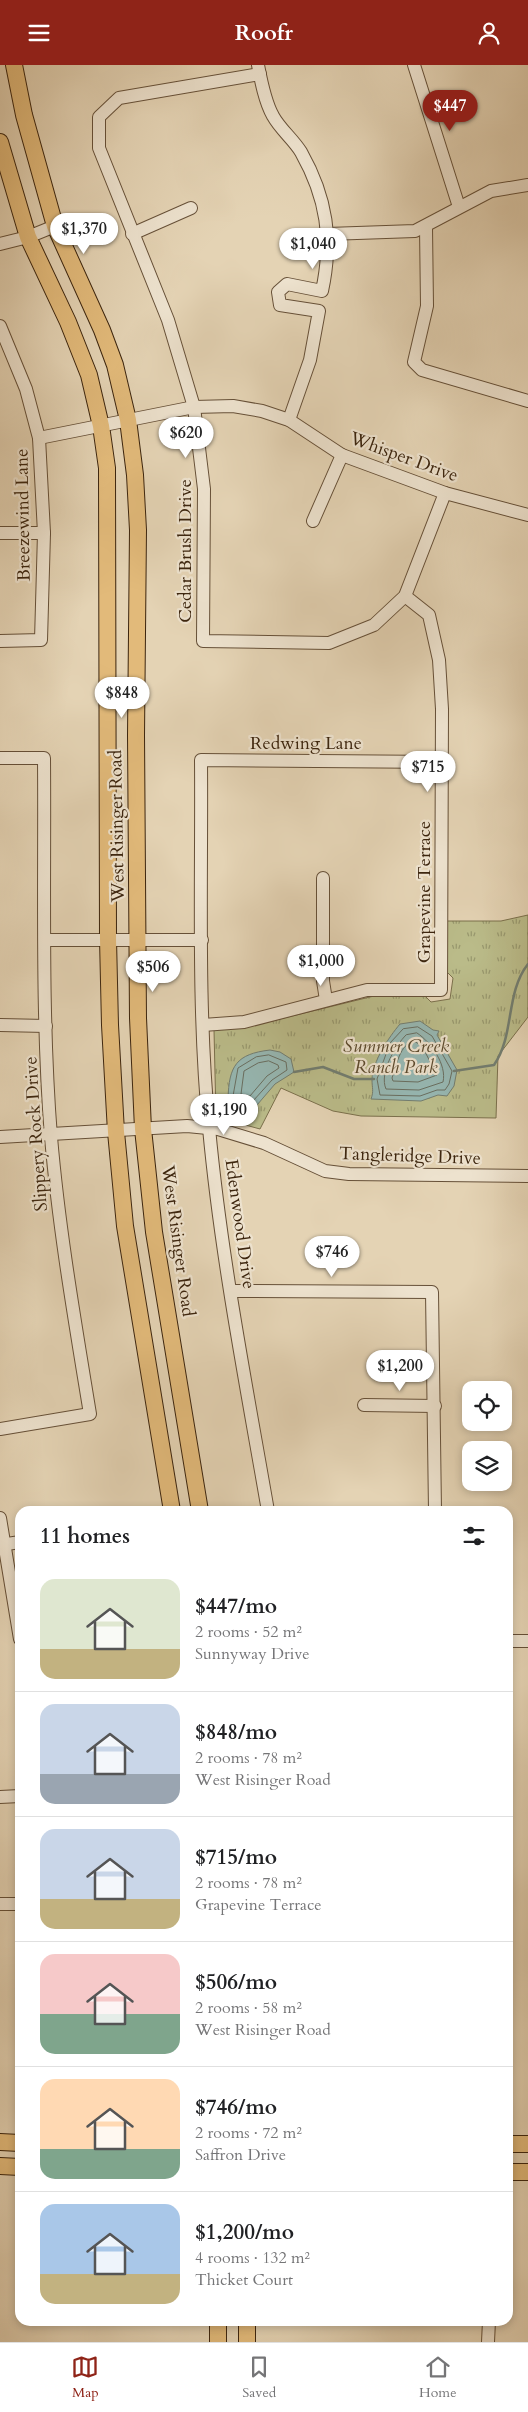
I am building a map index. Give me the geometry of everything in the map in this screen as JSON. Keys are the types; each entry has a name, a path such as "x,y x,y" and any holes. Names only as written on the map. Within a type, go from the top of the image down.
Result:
{"main road":[{"name":"West Risinger Road","path":"14,65 19,94 55,226 102,330 115,365 128,420 135,475 138,530 136,735 138,1018 143,1129 154,1232 199,1506"},
{"path":"19,94 23,65"},
{"name":"West Risinger Road","path":"0,142 28,237 68,322 89,375 101,426 107,468 109,509 108,939 110,1025 116,1132 132,1273 171,1506"},
{"path":"107,735 136,735"},
{"path":"0,2142 15,2143"},
{"path":"513,2144 528,2143"},
{"path":"0,2166 15,2167"},
{"path":"513,2172 528,2172"},
{"path":"218,2326 218,2342"},
{"path":"247,2326 247,2342"}],"street":[{"path":"414,65 459,207"},
{"path":"259,70 273,116 300,151 322,198 328,234 327,268 310,361 289,420"},
{"name":"Cedar Brush Drive","path":"259,70 119,98 99,117 99,148 168,320 194,407 204,489 202,641 330,643 374,625 406,595 445,493"},
{"path":"328,234 415,231 426,227 459,207 491,191 528,185"},
{"path":"132,233 191,208"},
{"path":"0,244 28,237 55,226"},
{"path":"426,227 427,306 414,362 422,370 528,401"},
{"path":"318,311 280,305 278,292 287,284 322,291"},
{"name":"Breezewind Lane","path":"0,326 26,389 39,438 44,533 41,640 0,641"},
{"name":"Whisper Drive","path":"39,438 194,407 233,406 262,411 289,420 342,455 445,493 528,515"},
{"path":"313,521 342,455"},
{"path":"0,533 44,533"},
{"name":"Grapevine Terrace","path":"326,1000 366,990 441,990 442,709 440,661 429,615 406,595"},
{"name":"Slippery Rock Drive","path":"0,758 44,758 46,1026 51,1135 61,1233 90,1414 0,1429"},
{"name":"Redwing Lane","path":"201,760 442,762"},
{"name":"Edenwood Drive","path":"201,760 203,1025 209,1128 231,1291 267,1506"},
{"path":"203,1025 244,1021 326,1000 323,981 323,878"},
{"path":"46,940 202,940"},
{"path":"0,1025 46,1026"},
{"name":"Tangleridge Drive","path":"0,1137 116,1132 187,1126 236,1133 264,1143 325,1171 528,1176"},
{"path":"231,1291 432,1292 435,1506"},
{"path":"364,1405 435,1406"},
{"path":"0,1518 2,1545 15,1613"},
{"path":"2,1545 15,1543"},
{"path":"513,1641 528,1641"},
{"path":"0,1797 15,1796"},
{"path":"0,1904 15,1904"},
{"path":"488,2326 488,2342"}],"green space":[{"name":"Summer Creek Ranch Park","path":"528,915 528,1017 498,1056 496,1118 361,1116 333,1111 281,1088 260,1129 216,1117 214,1030 247,1027 374,996 424,995 431,1002 450,999 453,978 446,971 447,921 501,921"}],"water":[{"path":"420,1021 433,1030 439,1031 437,1035 457,1070 454,1086 447,1096 438,1095 421,1101 371,1099 375,1065 386,1043 400,1024"},
{"path":"270,1050 280,1052 291,1059 294,1072 275,1084 257,1105 251,1109 235,1105 228,1099 230,1078 233,1070 242,1059 249,1055"}],"waterway":[{"path":"454,1071 494,1065 505,1041 516,988 528,964"},
{"path":"294,1072 323,1067 354,1079 374,1079"}]}
